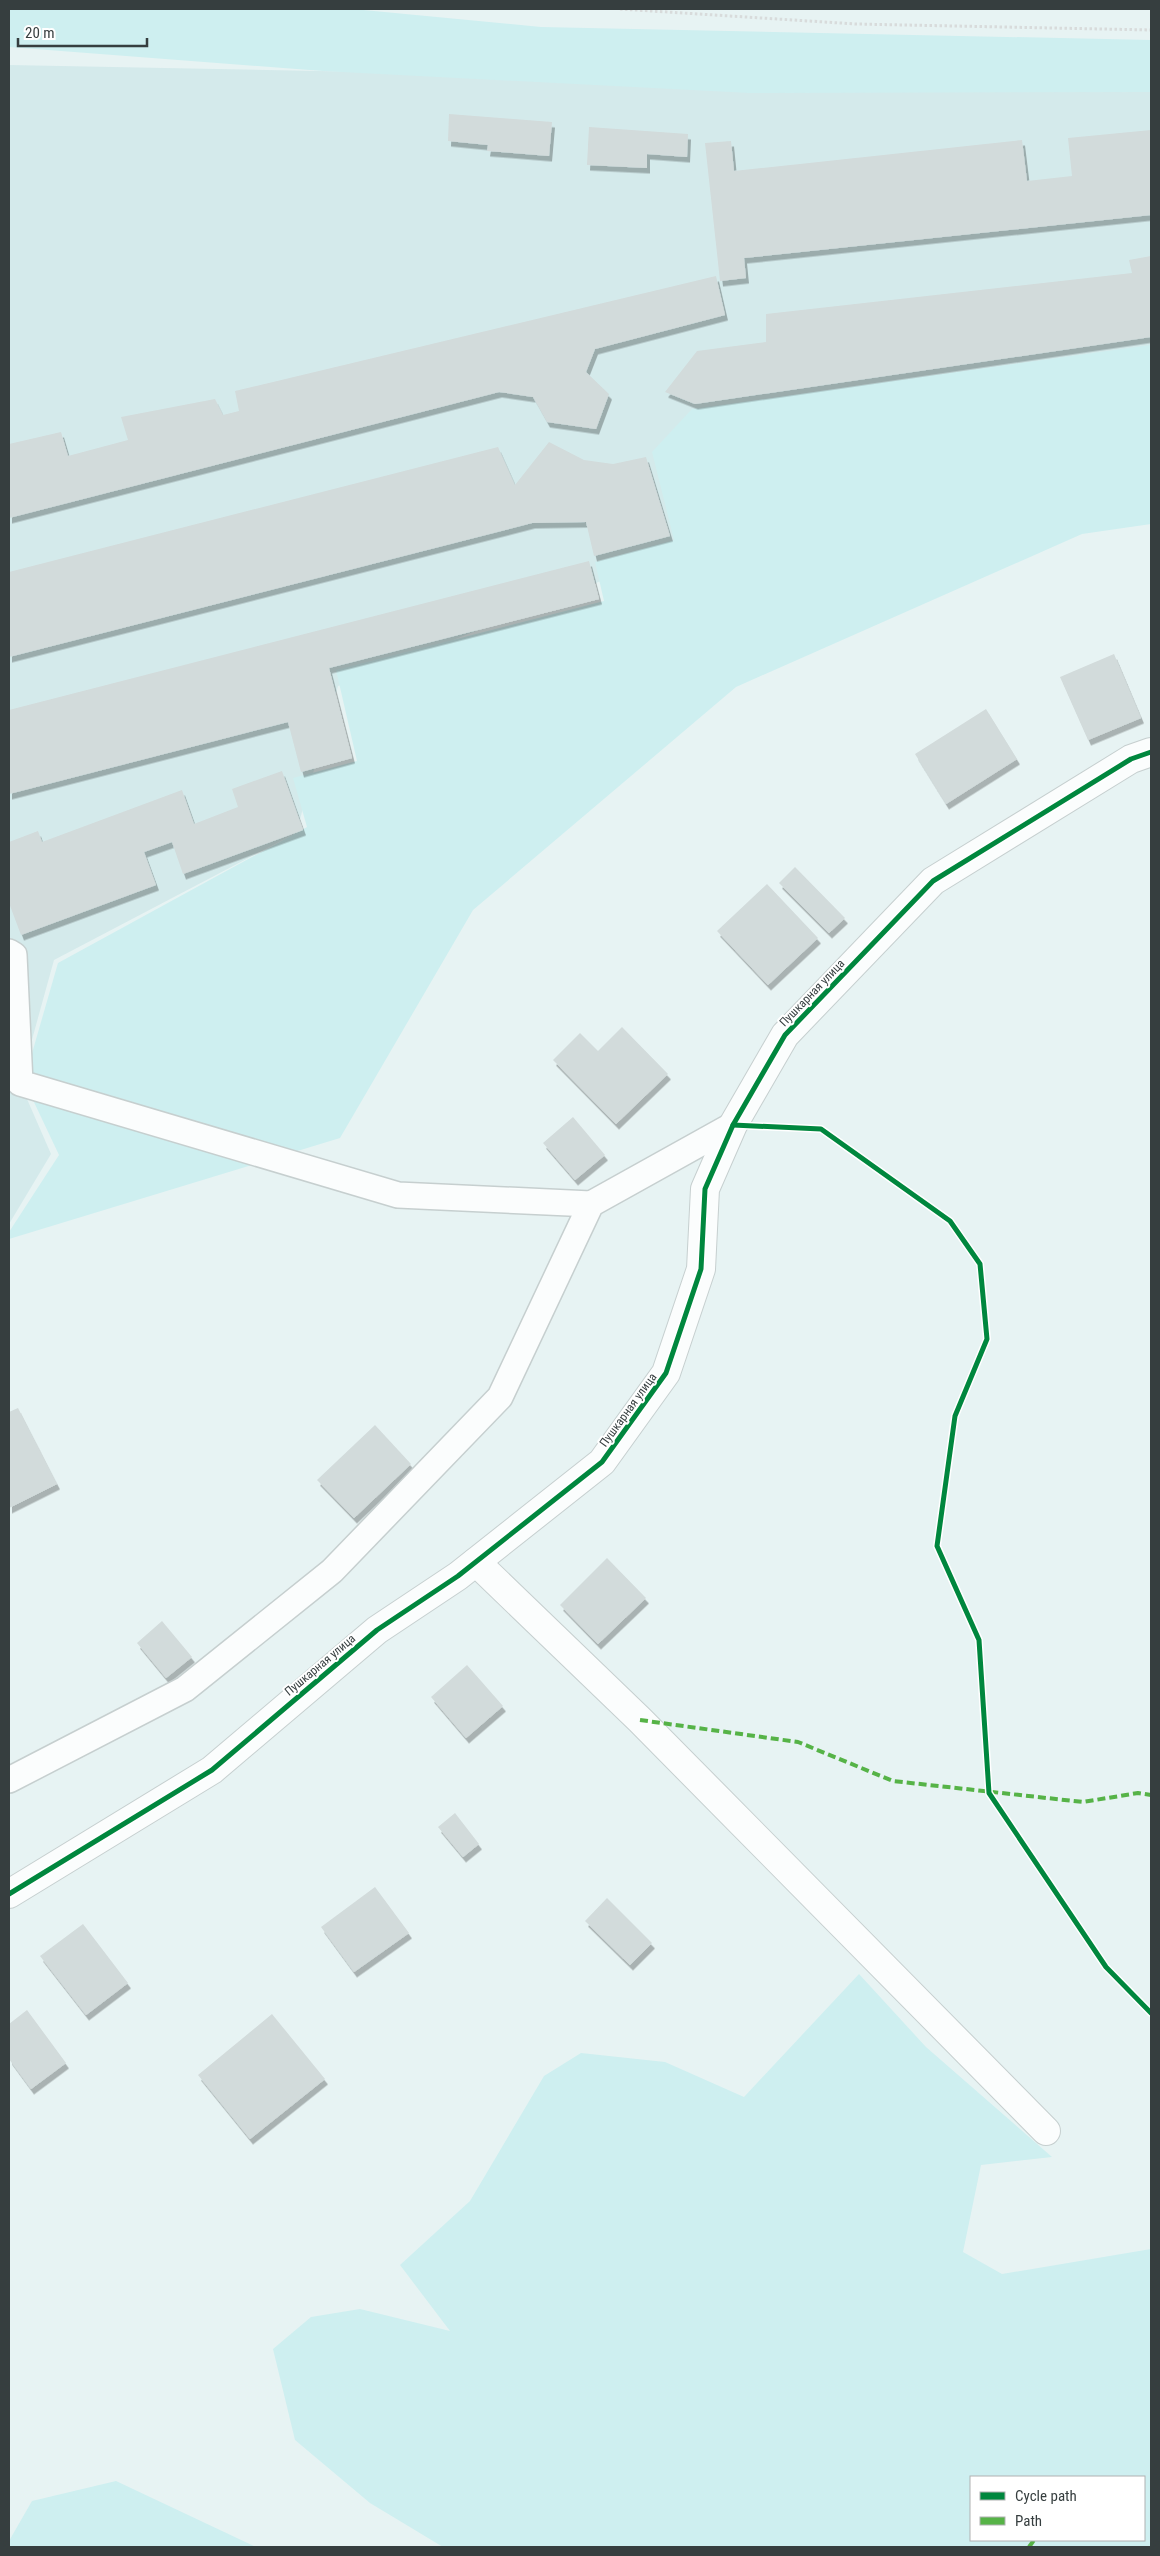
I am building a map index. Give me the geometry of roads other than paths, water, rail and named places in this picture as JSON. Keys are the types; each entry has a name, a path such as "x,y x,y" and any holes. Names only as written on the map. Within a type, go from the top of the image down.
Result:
{"street":[{"name":"Пушкарная улица","path":"9,1894 212,1770 377,1630 476,1562 602,1462 666,1373 700,1269 705,1189 733,1125 785,1035 933,881 1131,759 1151,752"},
{"path":"476,1562 640,1720 1046,2131"}],"lane":[{"path":"9,952 14,955 20,1083 398,1195 591,1204 733,1125"},
{"path":"9,1780 185,1689 332,1571 500,1397 591,1204"}]}
